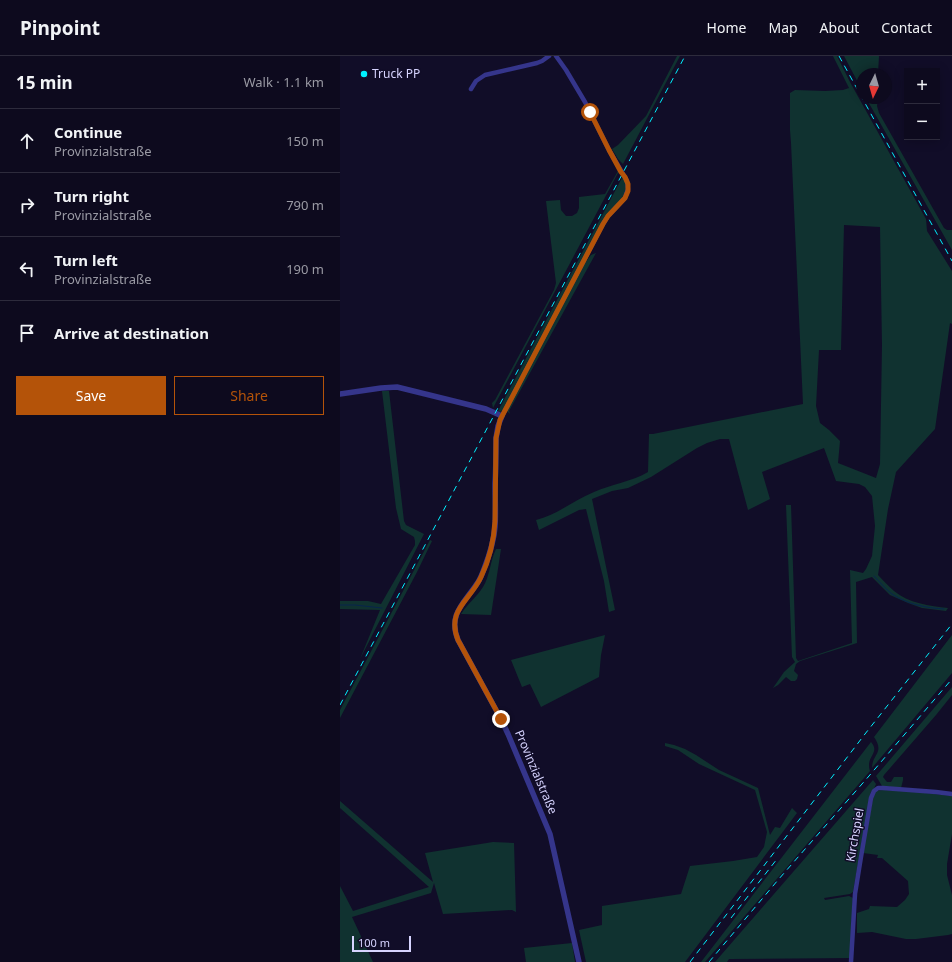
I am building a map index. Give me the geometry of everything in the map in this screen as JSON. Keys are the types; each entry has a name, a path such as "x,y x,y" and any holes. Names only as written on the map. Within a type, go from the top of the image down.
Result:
{"street":[{"path":"471,90 476,81 485,75 537,63 549,56"},
{"name":"Provinzialstraße","path":"556,56 585,102 609,150 621,172 627,179 628,191 625,198 608,216 603,224 498,426 496,438 495,521 493,537 480,578 476,586 462,603 456,616 455,631 460,644 501,719 550,834 580,962"},
{"path":"340,394 397,387 486,409 502,416"},
{"name":"Kirchspiel","path":"851,962 855,894 868,812 874,791 878,788 883,788 952,794"}],"green space":[{"path":"677,56 680,56 623,164 612,149 618,145 646,116"},
{"path":"833,56 837,56 856,93 856,104 862,104 926,219 927,231 952,271 952,324 950,323 935,429 896,472 888,509 878,575 894,591 912,601 948,608 946,611 922,608 908,603 890,595 872,577 856,582 857,643 800,661 796,664 794,671 798,675 795,681 791,681 786,677 773,688 784,672 795,662 792,657 786,505 791,505 796,658 798,661 852,643 850,570 863,573 872,556 875,526 872,496 865,487 859,484 836,481 824,448 762,472 770,499 748,510 729,439 720,439 707,443 651,477 628,488 612,491 592,499 615,610 609,612 604,581 586,509 579,510 539,530 536,520 551,515 594,492 648,472 649,434 803,404 790,130 790,93 795,90 843,90 849,88","holes":["844,225 880,227 882,345 880,464 876,478 838,463 840,441 820,423 816,406 819,350 841,350"]},
{"path":"844,56 879,56 878,68 856,68 856,79"},
{"path":"869,104 877,104 879,113 944,228 947,230 952,230 952,250"},
{"path":"618,171 493,408 492,403 554,290 556,283 546,201 560,200 561,210 566,216 572,216 577,213 579,208 579,197 605,194"},
{"path":"623,176 626,187 624,195 610,211 503,410 500,412 498,411"},
{"path":"596,253 509,411 510,414 507,410 585,263 591,255"},
{"path":"382,391 389,391 404,521 406,525 424,534 360,659 380,610 340,609 340,601 368,601 381,604 415,545 414,537 401,529 396,508"},
{"path":"430,540 432,541 417,572 340,718 340,710"},
{"path":"496,549 501,549 491,615 461,614 481,591 489,573 492,558"},
{"path":"605,635 599,677 541,707 530,684 522,687 511,660"},
{"path":"952,635 952,673 872,768 878,750 877,742 874,737"},
{"path":"952,687 952,695 884,775 883,777 887,782 891,782 894,777 903,777 901,788 882,786 876,776"},
{"path":"871,742 874,751 869,764 870,771 705,962 701,962"},
{"path":"665,743 685,749 719,770 758,788 770,835 775,827 780,828 792,808 797,813 685,962 586,962 579,930 602,925 602,906 681,894 690,866 757,857 764,847 767,832 755,790 699,764 678,750 665,746"},
{"path":"873,780 876,784 871,792 869,800 853,892 850,894 824,898 825,900 849,896 853,898 850,958 729,959 727,962 715,962"},
{"path":"883,790 952,796 952,834 947,864 947,875 952,895 952,934 906,939 872,932 857,933 857,913 869,909 870,906 897,907 909,894 908,881 882,858 877,858 878,855 863,853 873,798 876,791"},
{"path":"340,801 433,882 425,853 493,842 514,843 516,912 512,910 443,914 434,883 431,893 352,917 373,962 340,962 340,886 353,911 429,887 340,808"},
{"path":"572,943 575,962 526,962 524,948"}],"waterway":[{"path":"874,576 889,592 910,603 930,608 944,609"},
{"path":"340,605 382,608"}],"railway":[{"path":"340,705 685,56"},
{"path":"839,56 952,261"},
{"path":"690,962 865,734 952,624"},
{"path":"709,962 952,679"},
{"path":"731,918 777,859"}],"place":[{"name":"Truck PP","path":"364,74"}],"route":[{"path":"501,719 458,640 455,631 456,616 460,606 476,586 480,578 491,546 495,521 496,438 500,420 603,224 608,216 625,198 628,191 627,179 621,172 590,112"}]}
